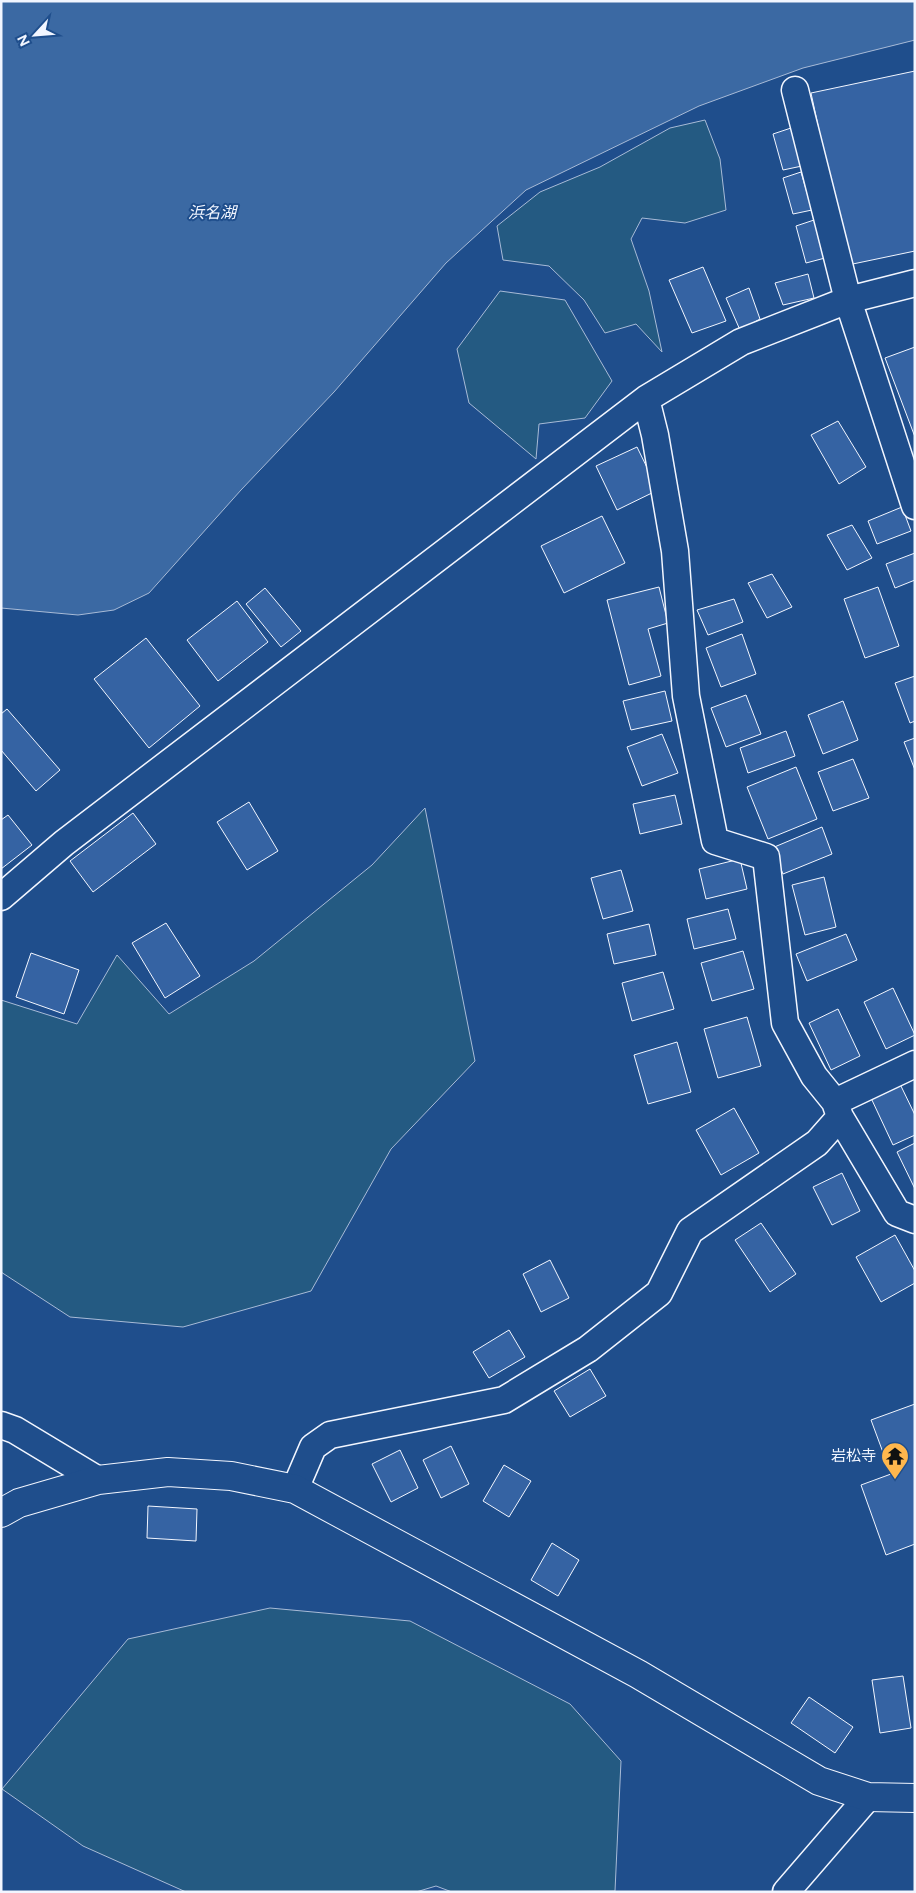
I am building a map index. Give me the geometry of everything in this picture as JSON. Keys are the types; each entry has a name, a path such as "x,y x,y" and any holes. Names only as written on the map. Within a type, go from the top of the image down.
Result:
{"street":[{"path":"795,90 848,300 915,506"},
{"path":"1,897 64,843 646,398 741,342 848,300 915,283"},
{"path":"646,398 655,435 675,551 686,696 715,841 766,857 785,1024 814,1076 837,1109 897,1213 915,1220"},
{"path":"295,1489 313,1447 330,1435 504,1400 588,1349 659,1293 690,1231 817,1143 837,1109 915,1064"},
{"path":"1,1426 15,1430 98,1480"},
{"path":"1,1513 19,1503 98,1480 168,1472 231,1476 295,1489 638,1674 818,1781 868,1797 915,1798"},
{"path":"786,1892 868,1797"}],"shaded area":[{"path":"705,120 720,159 726,210 685,223 642,218 631,239 649,291 662,352 636,324 605,333 584,300 549,266 503,260 497,226 540,192 600,167 670,128"},
{"path":"500,291 565,300 612,381 585,418 539,424 536,459 469,403 457,349"},
{"path":"425,808 475,1061 391,1149 311,1291 183,1327 70,1317 1,1272 1,1000 77,1024 117,955 169,1014 254,961 372,865"},
{"path":"270,1608 410,1621 570,1704 621,1761 615,1891 452,1892 436,1886 416,1892 186,1892 83,1846 2,1789 128,1639"}],"water":[{"name":"浜名湖","path":"1,1 915,1 915,40 803,68 699,106 526,190 446,263 334,392 241,490 149,593 114,610 78,615 1,608"}],"building":[{"path":"915,71 915,251 848,265 811,93"},
{"path":"791,128 802,166 783,170 773,134"},
{"path":"801,172 812,210 793,214 783,178"},
{"path":"814,220 825,258 806,263 796,226"},
{"path":"703,267 726,321 692,333 669,280"},
{"path":"808,274 814,298 783,305 775,283"},
{"path":"749,288 760,319 740,330 726,298"},
{"path":"915,347 915,437 885,358"},
{"path":"838,421 866,467 839,484 811,435"},
{"path":"637,447 658,490 617,510 596,466"},
{"path":"902,507 911,531 877,544 868,521"},
{"path":"602,516 625,563 564,593 541,546"},
{"path":"852,525 872,558 847,570 827,535"},
{"path":"915,553 915,580 895,588 886,564"},
{"path":"772,574 792,607 767,618 748,583"},
{"path":"659,587 668,623 648,629 661,676 629,685 607,600"},
{"path":"878,587 899,646 865,658 844,599"},
{"path":"265,588 301,631 281,647 246,604"},
{"path":"734,599 743,622 708,635 697,610"},
{"path":"237,601 268,642 218,681 187,640"},
{"path":"742,634 756,674 721,687 706,648"},
{"path":"146,638 200,706 149,748 94,679"},
{"path":"915,676 915,721 910,723 895,683"},
{"path":"665,691 672,721 631,730 623,701"},
{"path":"746,695 761,734 726,747 711,708"},
{"path":"843,701 858,740 823,754 808,715"},
{"path":"7,709 60,770 36,791 1,750 1,714"},
{"path":"786,731 795,756 748,773 740,748"},
{"path":"662,734 678,773 642,786 627,747"},
{"path":"915,738 915,770 904,742"},
{"path":"853,759 869,798 833,811 818,772"},
{"path":"796,767 817,819 768,839 747,787"},
{"path":"675,795 682,824 640,834 633,804"},
{"path":"249,802 278,851 247,870 217,822"},
{"path":"133,813 156,844 93,892 70,861"},
{"path":"8,815 32,845 1,869 1,820"},
{"path":"822,827 832,854 783,874 772,848"},
{"path":"740,859 747,889 706,899 699,869"},
{"path":"621,870 633,911 603,919 591,878"},
{"path":"824,877 836,927 805,935 792,885"},
{"path":"728,909 736,939 694,949 687,919"},
{"path":"166,923 200,976 165,998 132,943"},
{"path":"649,924 656,955 614,964 607,934"},
{"path":"846,934 857,960 807,981 796,954"},
{"path":"743,951 754,989 712,1001 701,963"},
{"path":"31,953 79,970 64,1014 16,997"},
{"path":"663,972 674,1009 632,1021 622,983"},
{"path":"893,988 915,1035 886,1049 864,1002"},
{"path":"838,1009 860,1056 831,1070 809,1023"},
{"path":"747,1017 761,1066 718,1078 704,1029"},
{"path":"677,1042 691,1092 648,1104 634,1055"},
{"path":"900,1084 915,1115 915,1135 893,1145 871,1098"},
{"path":"734,1108 759,1153 721,1175 696,1130"},
{"path":"915,1143 915,1189 897,1152"},
{"path":"842,1173 860,1211 832,1225 813,1187"},
{"path":"761,1223 796,1274 770,1292 735,1240"},
{"path":"895,1235 915,1271 915,1283 881,1302 856,1257"},
{"path":"550,1260 569,1298 541,1312 523,1274"},
{"path":"509,1330 525,1357 489,1378 473,1352"},
{"path":"590,1369 606,1396 570,1417 554,1391"},
{"name":"岩松寺","path":"915,1404 915,1544 886,1555 861,1485 891,1474 871,1420"},
{"path":"451,1446 469,1484 441,1498 423,1460"},
{"path":"400,1450 418,1488 391,1502 372,1464"},
{"path":"504,1465 531,1481 509,1517 483,1501"},
{"path":"148,1506 197,1509 196,1541 147,1538"},
{"path":"552,1543 579,1560 558,1596 531,1580"},
{"path":"903,1676 911,1728 880,1733 872,1680"},
{"path":"809,1697 853,1727 835,1753 791,1723"}],"place":[{"name":"岩松寺","path":"895,1480"}]}
